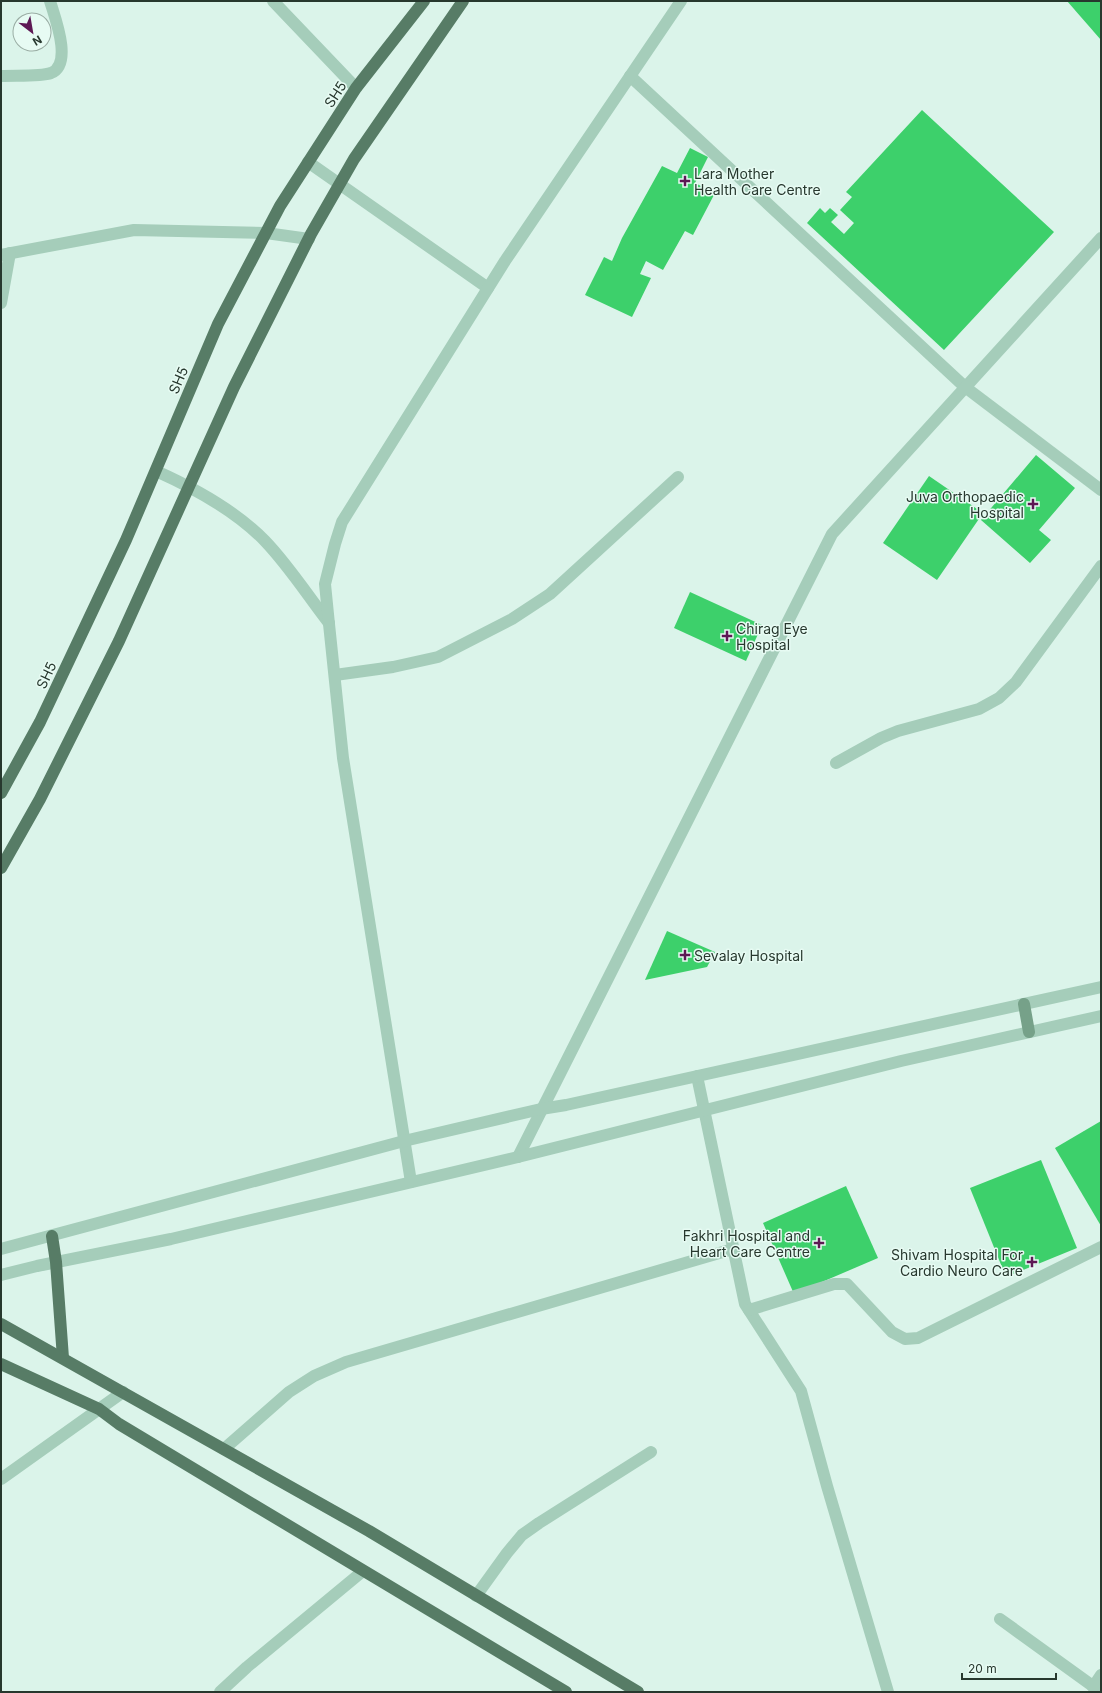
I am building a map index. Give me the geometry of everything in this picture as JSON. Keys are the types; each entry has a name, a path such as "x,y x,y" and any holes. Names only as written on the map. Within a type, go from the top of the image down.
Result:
{"main road":[{"name":"SH5","path":"1,793 40,722 126,540 218,324 280,206 356,88 424,1"},
{"path":"1,868 40,799 116,648 234,387 309,240 354,159 463,1"},
{"path":"52,1236 56,1262 63,1358"},
{"path":"1,1324 369,1531 638,1692"},
{"path":"1,1364 99,1409 119,1424 566,1692"}],"street":[{"path":"1,76 50,73 58,68 61,61 62,48 50,1"},
{"path":"273,1 356,88"},
{"path":"411,1182 343,758 326,584 335,544 342,522 488,288 681,1"},
{"path":"630,76 965,387 1101,490"},
{"path":"308,162 488,288"},
{"path":"1,303 5,254 134,230 266,233 309,240"},
{"path":"518,1157 832,534 1101,238"},
{"path":"156,470 189,486 245,523 265,541 279,557 329,624"},
{"path":"335,675 393,667 438,657 512,619 550,594 678,476"},
{"path":"836,763 869,744 898,731 979,709 999,698 1016,682 1101,566"},
{"path":"1,1249 404,1141 541,1109 566,1105 1101,987"},
{"path":"1024,1004 1029,1032"},
{"path":"1,1275 56,1262 171,1239 518,1157 901,1061 1101,1016"},
{"path":"697,1076 745,1304 801,1391 827,1486 888,1692"},
{"path":"749,1310 834,1284 847,1284 892,1332 905,1339 918,1338 1101,1247"},
{"path":"224,1449 289,1392 314,1376 346,1362 733,1249"},
{"path":"1,1479 123,1392"},
{"path":"476,1596 522,1535 651,1452"},
{"path":"220,1692 247,1667 363,1571"},
{"path":"1000,1619 1097,1689 1101,1675"}],"building":[{"path":"1067,1 1101,1 1101,40"},
{"path":"922,110 1054,232 944,350 807,223 820,208 825,213 830,208 838,215 831,222 844,234 854,223 840,210 852,197 846,192"},
{"path":"690,148 708,157 695,183 715,193 693,235 685,231 663,270 646,261 640,274 651,278 632,317 585,295 604,257 612,261 622,238 662,166 677,173"},
{"path":"1036,455 1075,488 1039,530 1051,540 1030,563 981,520"},
{"path":"929,476 983,513 937,580 883,543"},
{"path":"690,592 762,625 746,661 674,628"},
{"path":"667,931 715,952 707,967 645,980"},
{"path":"1101,1121 1101,1226 1055,1148"},
{"path":"1041,1160 1077,1248 1006,1277 970,1188"},
{"path":"846,1186 878,1258 794,1294 763,1223"}],"place":[{"name":"Lara Mother Health Care Centre","path":"685,181"},
{"name":"Juva Orthopaedic Hospital","path":"1033,504"},
{"name":"Chirag Eye Hospital","path":"727,636"},
{"name":"Sevalay Hospital","path":"685,955"},
{"name":"Fakhri Hospital and Heart Care Centre","path":"819,1243"},
{"name":"Shivam Hospital For Cardio Neuro Care","path":"1032,1262"}]}
